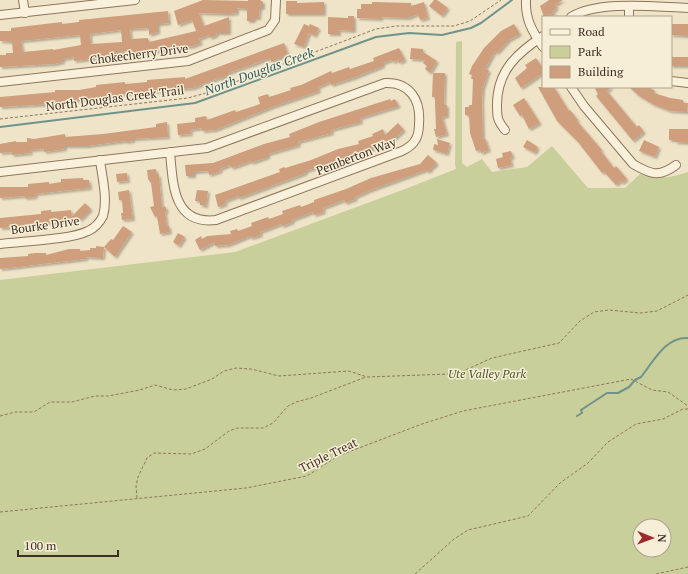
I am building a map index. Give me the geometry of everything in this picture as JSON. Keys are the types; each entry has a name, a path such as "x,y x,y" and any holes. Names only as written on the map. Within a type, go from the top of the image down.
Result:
{"street":[{"path":"23,0 25,13"},
{"path":"0,15 25,13 97,2 135,0"},
{"name":"Chokecherry Drive","path":"0,82 33,80 195,60 268,30 274,20 276,0"},
{"path":"505,130 498,121 497,98 502,77 506,67 520,52 540,37 526,17 526,0"},
{"path":"574,16 584,10 599,6 688,8"},
{"path":"629,7 629,16"},
{"path":"672,81 688,83"},
{"name":"Pemberton Way","path":"0,172 170,152 215,145 377,84 392,82 409,84 420,110 416,143 409,147 393,155 224,218 202,221 188,217 175,195 170,152"},
{"path":"572,88 633,164 646,171 660,174 669,171 676,165"},
{"name":"Bourke Drive","path":"0,244 79,234 90,231 99,225 103,216 105,203 100,160"}],"path":[{"name":"North Douglas Creek Trail","path":"0,119 188,98 206,93 376,29 396,26 442,28 463,24 500,0"},
{"path":"0,416 16,412 34,412 50,402 72,402 95,396 108,396 140,390 155,385 173,390 186,389 212,379 224,371 236,368 251,369 279,376 349,371 367,377 415,377 450,374 461,372 492,358 559,343 584,318 594,312 609,310 640,313 657,311 688,295"},
{"path":"137,499 136,486 138,477 147,458 154,453 191,454 205,449 229,431 237,428 263,428 273,423 288,406 296,402 311,398 367,377"},
{"name":"Triple Treat","path":"0,512 246,488 307,476 338,456 422,424 464,411 632,380 652,390 668,392 688,408"},
{"path":"415,574 454,539 468,530 528,516 560,483 588,463 608,442 636,424 663,419 688,408"},
{"path":"656,574 688,567"}],"green space":[{"name":"Ute Valley Park","path":"462,41 462,163 467,167 482,159 492,172 527,167 552,146 588,188 625,188 640,174 664,178 688,172 688,574 0,574 0,280 235,252 456,169 456,42"}],"building":[{"path":"203,0 260,0 263,2 263,8 260,8 259,18 254,18 254,21 247,21 247,9 237,8 237,13 229,14 199,13 204,26 229,17 229,33 216,33 217,35 210,38 209,35 199,39 201,43 193,46 129,55 128,51 117,52 117,56 74,61 74,57 63,59 63,62 54,64 0,67 0,55 13,53 12,42 0,41 0,31 11,31 11,28 62,22 62,24 79,22 79,20 168,11 169,23 158,24 158,32 149,35 149,28 130,29 131,39 148,38 149,42 196,31 192,20 178,25 174,11","holes":["121,30 122,42 91,44 90,34","80,35 81,45 53,50 23,52 21,41"]},
{"path":"434,0 437,0 448,8 442,16 429,6"},
{"path":"549,0 563,0 555,5 557,8 553,11 554,13 546,16 544,16 540,6"},
{"path":"286,1 297,1 297,3 324,2 324,14 286,14"},
{"path":"372,2 411,3 411,6 424,2 428,18 420,20 418,14 408,18 357,18 357,9 361,9 361,4 372,4"},
{"path":"348,16 354,16 354,31 339,30 339,34 328,34 328,17 348,18"},
{"path":"304,24 309,26 310,24 319,28 315,36 309,33 304,47 294,44"},
{"path":"514,24 520,34 509,40 497,53 495,51 485,69 489,70 483,88 483,139 485,138 489,150 481,153 480,150 476,151 470,133 469,115 465,115 465,107 472,105 473,79 471,79 472,75 469,74 472,66 484,48 501,31"},
{"path":"672,24 688,24 688,36 672,35"},
{"path":"284,43 288,54 271,62 270,58 228,73 229,75 193,88 104,96 104,100 93,101 93,98 77,100 64,102 64,105 53,106 53,104 0,107 0,97 55,92 55,90 79,90 96,87 96,85 125,82 125,84 147,82 147,80 185,77 185,79"},
{"path":"399,48 405,60 399,63 398,60 393,62 392,60 383,63 383,66 353,78 331,85 330,82 318,87 319,91 272,107 215,130 202,131 202,128 190,130 191,134 178,135 177,124 195,122 195,118 206,116 207,120 235,110 236,112 260,104 258,97 268,94 269,97 291,90 290,88 301,85 331,71 332,73 349,67 350,69 374,61 373,58"},
{"path":"411,48 423,49 423,52 437,61 430,73 425,69 427,66 423,63 425,60 410,59"},
{"path":"672,57 688,57 688,66 672,66"},
{"path":"536,58 542,67 542,74 521,88 515,78 527,68 525,65"},
{"path":"433,73 445,73 444,105 447,105 447,116 442,117 447,134 436,137 434,129 436,129 435,97 432,97"},
{"path":"538,87 555,88 569,111 570,110 578,120 577,121 602,150 601,151 614,168 616,166 627,179 622,183 620,181 616,185 604,172 602,173 578,142 557,121"},
{"path":"611,88 607,91 637,127 639,125 644,132 633,141 596,96 598,94 595,89"},
{"path":"630,88 650,88 655,91 654,93 683,100 683,103 688,103 687,112 670,111 654,105 639,96"},
{"path":"524,98 540,123 529,129 522,115 520,116 513,105"},
{"path":"390,99 391,101 395,99 399,106 360,118 361,122 331,130 332,133 298,142 299,145 268,154 268,157 251,163 251,161 232,168 230,165 220,169 221,171 209,175 208,171 194,172 194,176 186,176 185,165 213,163 264,144 290,137 289,134 319,122"},
{"path":"167,122 168,137 133,139 133,141 87,146 65,146 65,149 44,152 44,149 30,150 31,153 12,155 12,152 0,153 0,144 16,141 27,142 27,138 34,139 65,134 65,137 103,134 156,127 156,124"},
{"path":"398,123 404,130 394,139 369,150 306,171 306,173 239,198 238,196 225,201 226,204 218,207 215,195 280,172 279,169 284,167 285,168 311,160 338,149 359,144 358,141 373,136 372,134 383,129 385,135"},
{"path":"669,129 688,129 688,143 669,140"},
{"path":"437,139 450,143 447,154 433,150 434,144 438,145"},
{"path":"527,140 538,147 535,153 523,147"},
{"path":"644,140 659,147 655,157 639,151"},
{"path":"511,151 513,157 510,158 512,165 498,168 496,159 503,157 502,153"},
{"path":"428,155 437,163 428,172 426,170 371,190 355,197 356,199 345,203 344,200 323,208 324,212 314,215 313,212 292,220 293,222 282,226 281,224 260,232 261,235 251,238 250,236 228,245 215,246 215,242 200,250 195,240 201,236 202,239 207,236 231,234 230,231 237,229 238,231 252,226 251,223 283,214 282,211 300,205 301,207 314,202 314,200 346,189 371,178 420,164"},
{"path":"156,169 157,175 159,175 162,207 165,206 167,211 165,212 167,226 169,226 170,232 160,234 157,216 155,217 150,207 154,206 151,183 148,179 147,170"},
{"path":"127,173 128,181 117,182 116,174"},
{"path":"83,178 83,180 89,180 90,188 35,194 36,197 25,198 24,196 0,198 0,187 28,187 28,184 49,182 49,184 61,182 61,179"},
{"path":"129,190 133,219 122,220 122,200 119,200 118,192"},
{"path":"197,190 208,191 206,206 200,205 200,201 195,201"},
{"path":"85,203 91,209 80,220 78,217 68,218 69,222 35,223 35,226 0,228 0,218 41,214 41,211 51,210 51,212 71,210 72,216"},
{"path":"123,226 132,232 115,257 104,247 111,239 113,240"},
{"path":"178,233 185,237 179,246 173,242"},
{"path":"96,246 104,247 103,258 86,257 86,259 0,269 0,258 28,256 28,254 36,253 46,253 46,255 69,249 80,249 80,251 90,250 90,248 96,248"}],"waterway":[{"name":"North Douglas Creek","path":"0,127 195,103 376,37 409,33 442,35 471,28 481,23 512,0"},
{"path":"577,416 582,413 581,410 607,393 618,393 629,387 635,380 641,377 661,351 673,341 680,338 688,338"}]}
